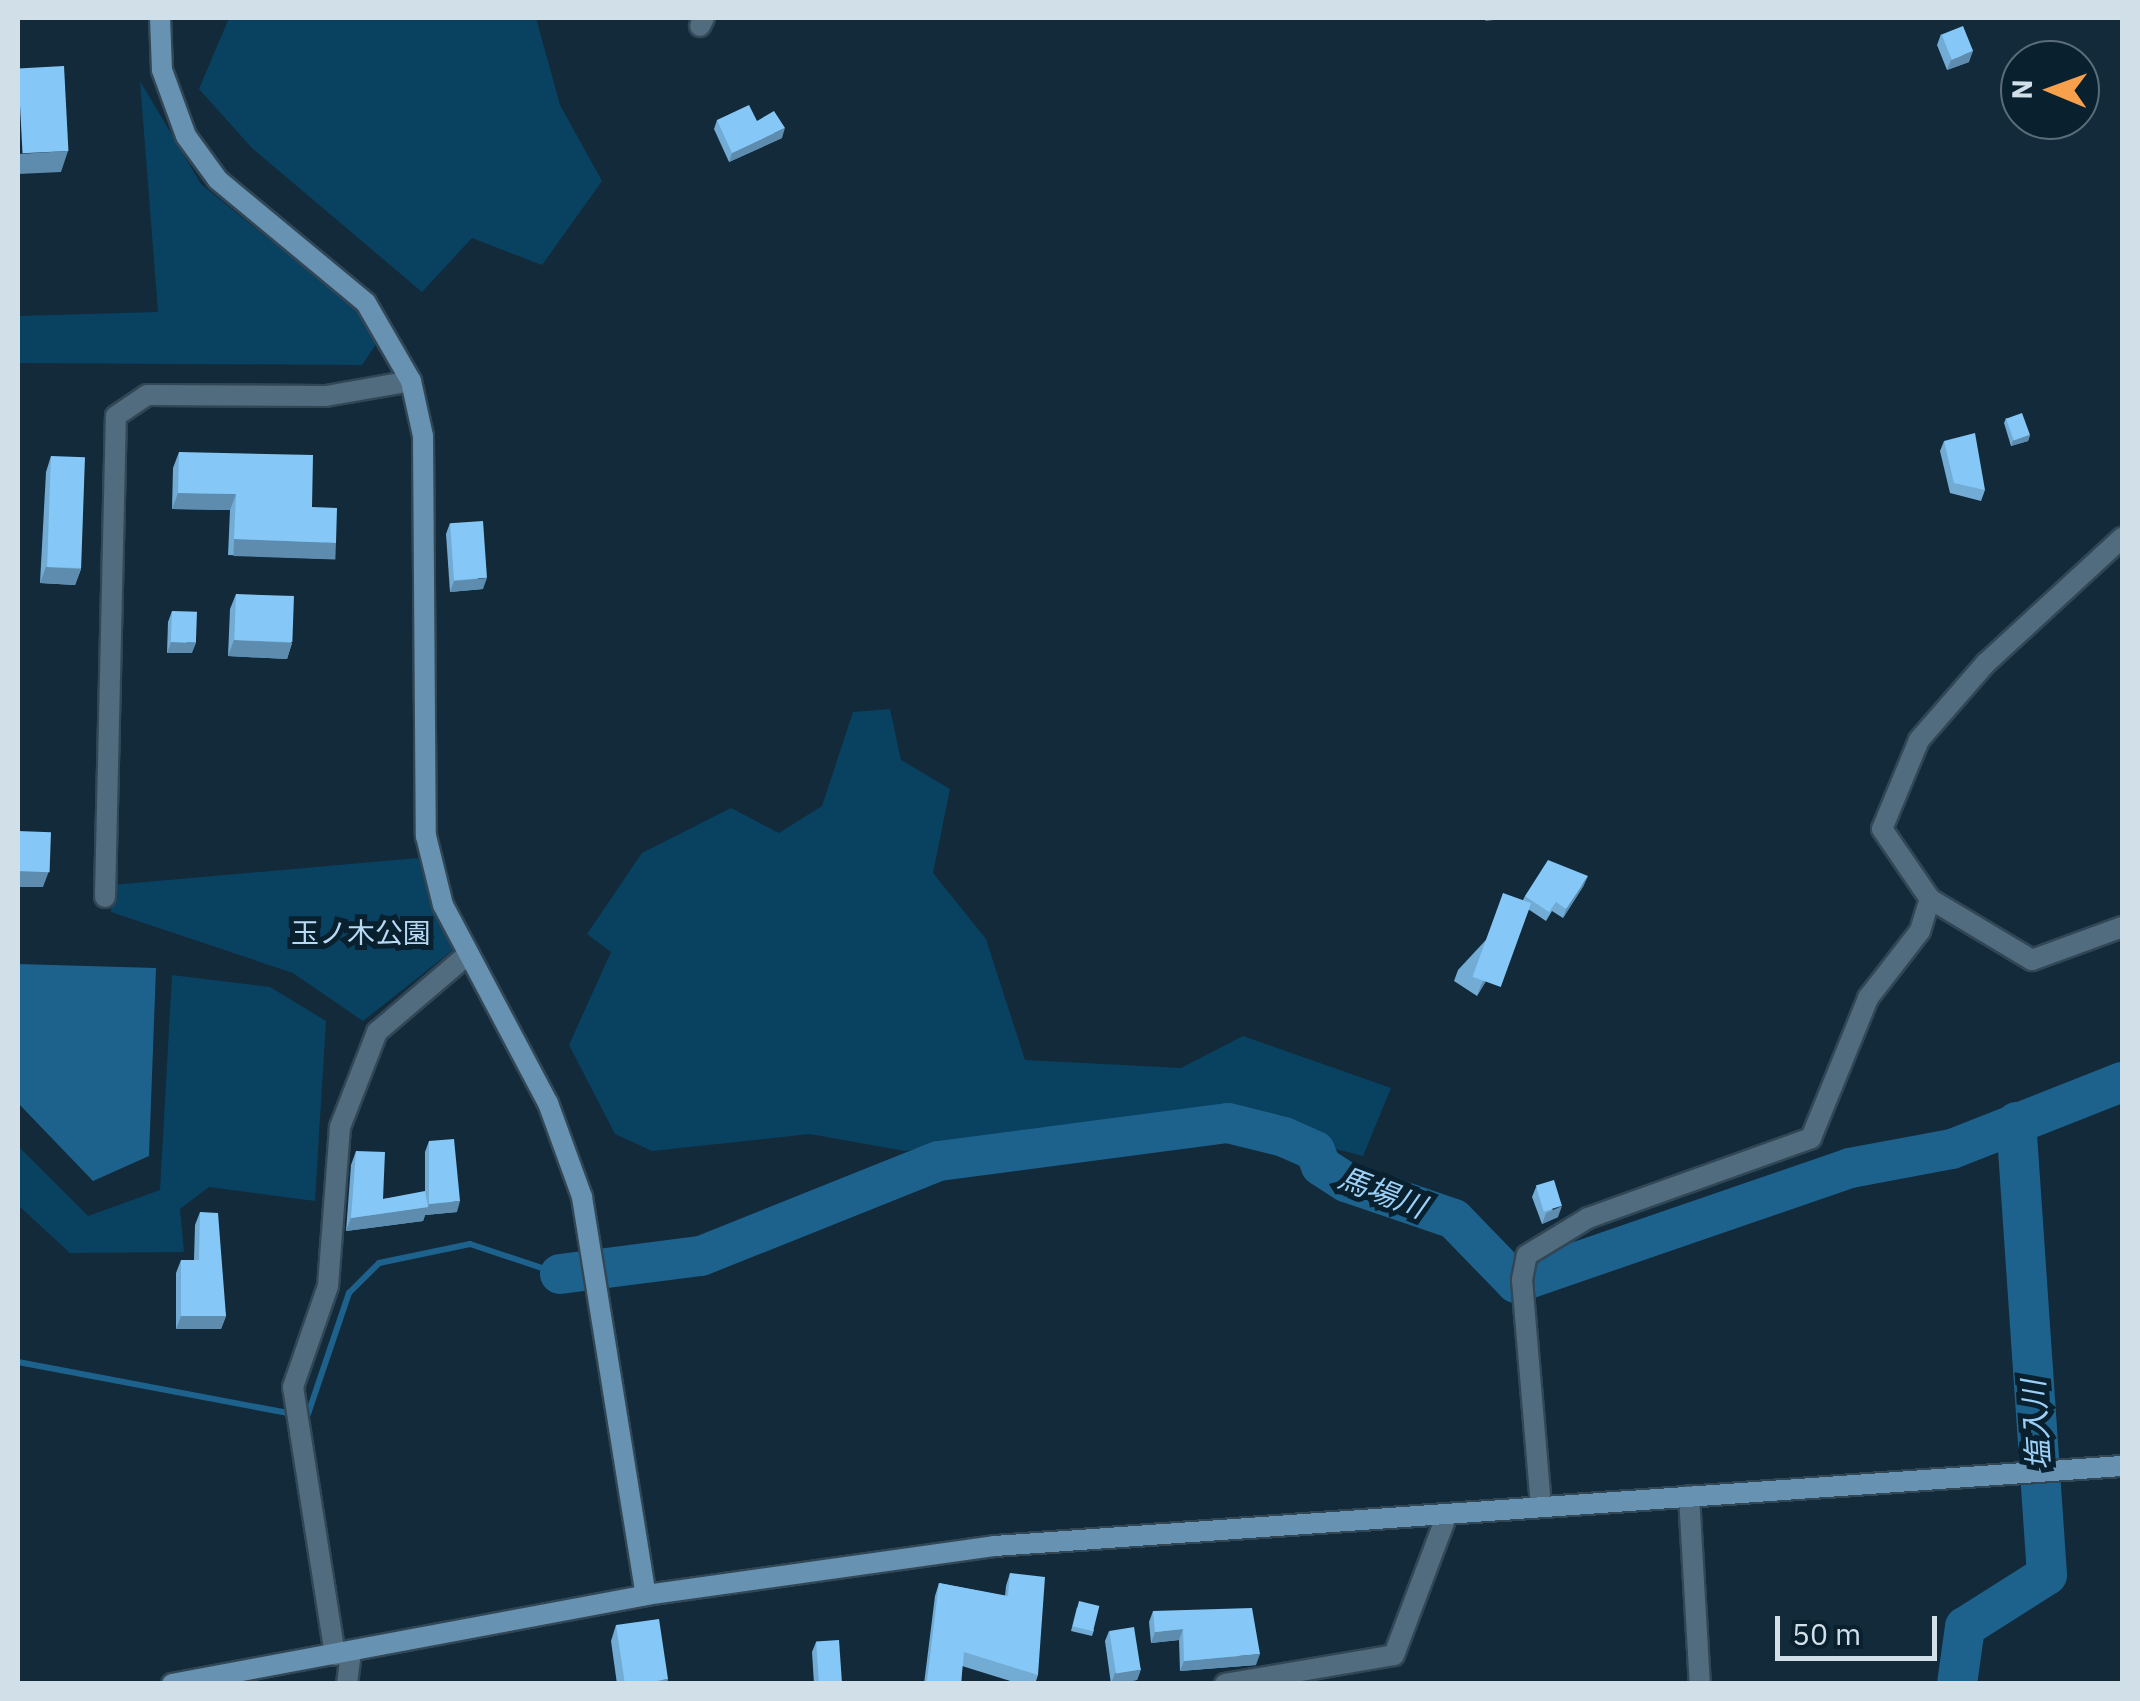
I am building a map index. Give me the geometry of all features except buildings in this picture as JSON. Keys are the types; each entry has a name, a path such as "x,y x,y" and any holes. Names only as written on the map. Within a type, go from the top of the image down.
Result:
{"street":[{"path":"160,18 162,70 186,136 218,180 366,303 411,381 425,498 420,784 443,905 548,1103 582,1197 646,1595"},
{"path":"105,898 116,416 148,395 326,396 411,381"},
{"path":"2122,538 1986,663 1919,740 1882,829 1930,899 2032,960 2122,927"},
{"path":"1541,1506 1522,1280 1528,1255 1588,1218 1811,1138 1868,998 1920,931 1930,899"},
{"path":"347,1684 294,1387 328,1286 340,1127 376,1032 467,955"},
{"path":"172,1684 646,1595 995,1546 2122,1466"},
{"path":"1689,1496 1700,1684"},
{"path":"1225,1684 1394,1655 1447,1515"}],"green space":[{"path":"229,18 536,18 560,105 602,181 542,265 472,238 422,292 252,148 199,89"},
{"path":"140,81 201,184 270,240 347,283 383,334 362,365 18,363 18,316 158,312"},
{"path":"890,709 901,760 950,789 933,873 986,939 1025,1060 1181,1068 1243,1036 1391,1088 1363,1156 1210,1117 1036,1128 905,1151 810,1134 652,1151 615,1134 569,1045 611,952 587,934 642,853 731,808 779,833 822,806 853,712"},
{"name":"玉ノ木公園","path":"418,858 453,950 363,1021 293,973 111,912 112,885"},
{"path":"172,975 270,987 326,1021 315,1201 209,1187 180,1209 184,1252 70,1253 18,1205 18,1146 88,1216 160,1190"}],"shaded area":[{"path":"18,964 156,968 149,1156 93,1181 18,1103"}],"waterway":[{"name":"馬場川","path":"560,1274 701,1256 939,1161 1228,1123 1284,1137 1315,1151 1321,1166 1346,1182 1454,1219 1516,1283 1850,1168 1952,1149 2122,1082"},
{"name":"塩入川","path":"1957,1684 1965,1627 2047,1575 2016,1122"},
{"path":"308,1414 349,1293 379,1263 470,1244 560,1274"},
{"path":"18,1362 288,1413"}]}
